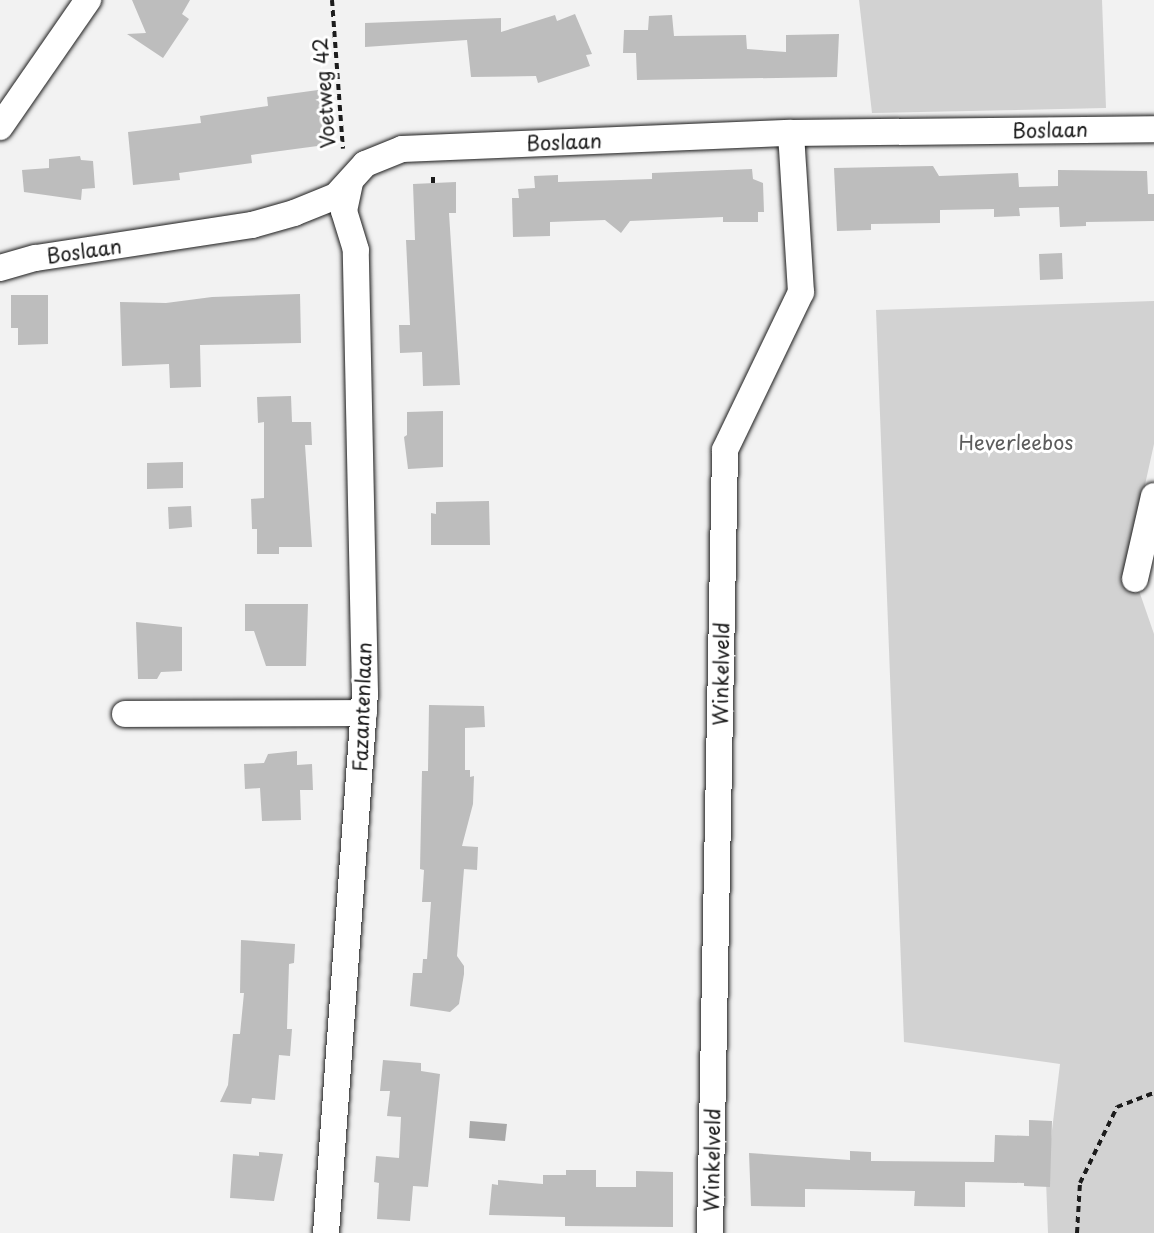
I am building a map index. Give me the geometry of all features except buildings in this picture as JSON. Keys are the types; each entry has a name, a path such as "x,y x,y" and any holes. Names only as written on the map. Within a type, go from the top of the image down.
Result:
{"street":[{"path":"0,128 88,0"},
{"name":"Boslaan","path":"0,268 36,258 252,225 336,196 365,164 402,149 791,133 1154,129"},
{"name":"Winkelveld","path":"710,1233 725,450 801,292 791,133"},
{"name":"Fazantenlaan","path":"326,1233 364,713 356,250 344,211 350,182"},
{"path":"1135,579 1154,496"},
{"path":"125,714 364,713"}],"path":[{"name":"Voetweg 42","path":"332,0 345,167 350,182"},
{"path":"1077,1233 1080,1183 1117,1107 1154,1093"}],"green space":[{"path":"859,0 1102,0 1106,108 872,113"},
{"name":"Heverleebos","path":"1154,301 1154,444 1126,571 1135,579 1154,634 1154,1233 1048,1233 1046,1180 1060,1064 904,1042 876,310"}],"shaded area":[{"path":"470,1121 507,1124 505,1141 469,1138"}]}
